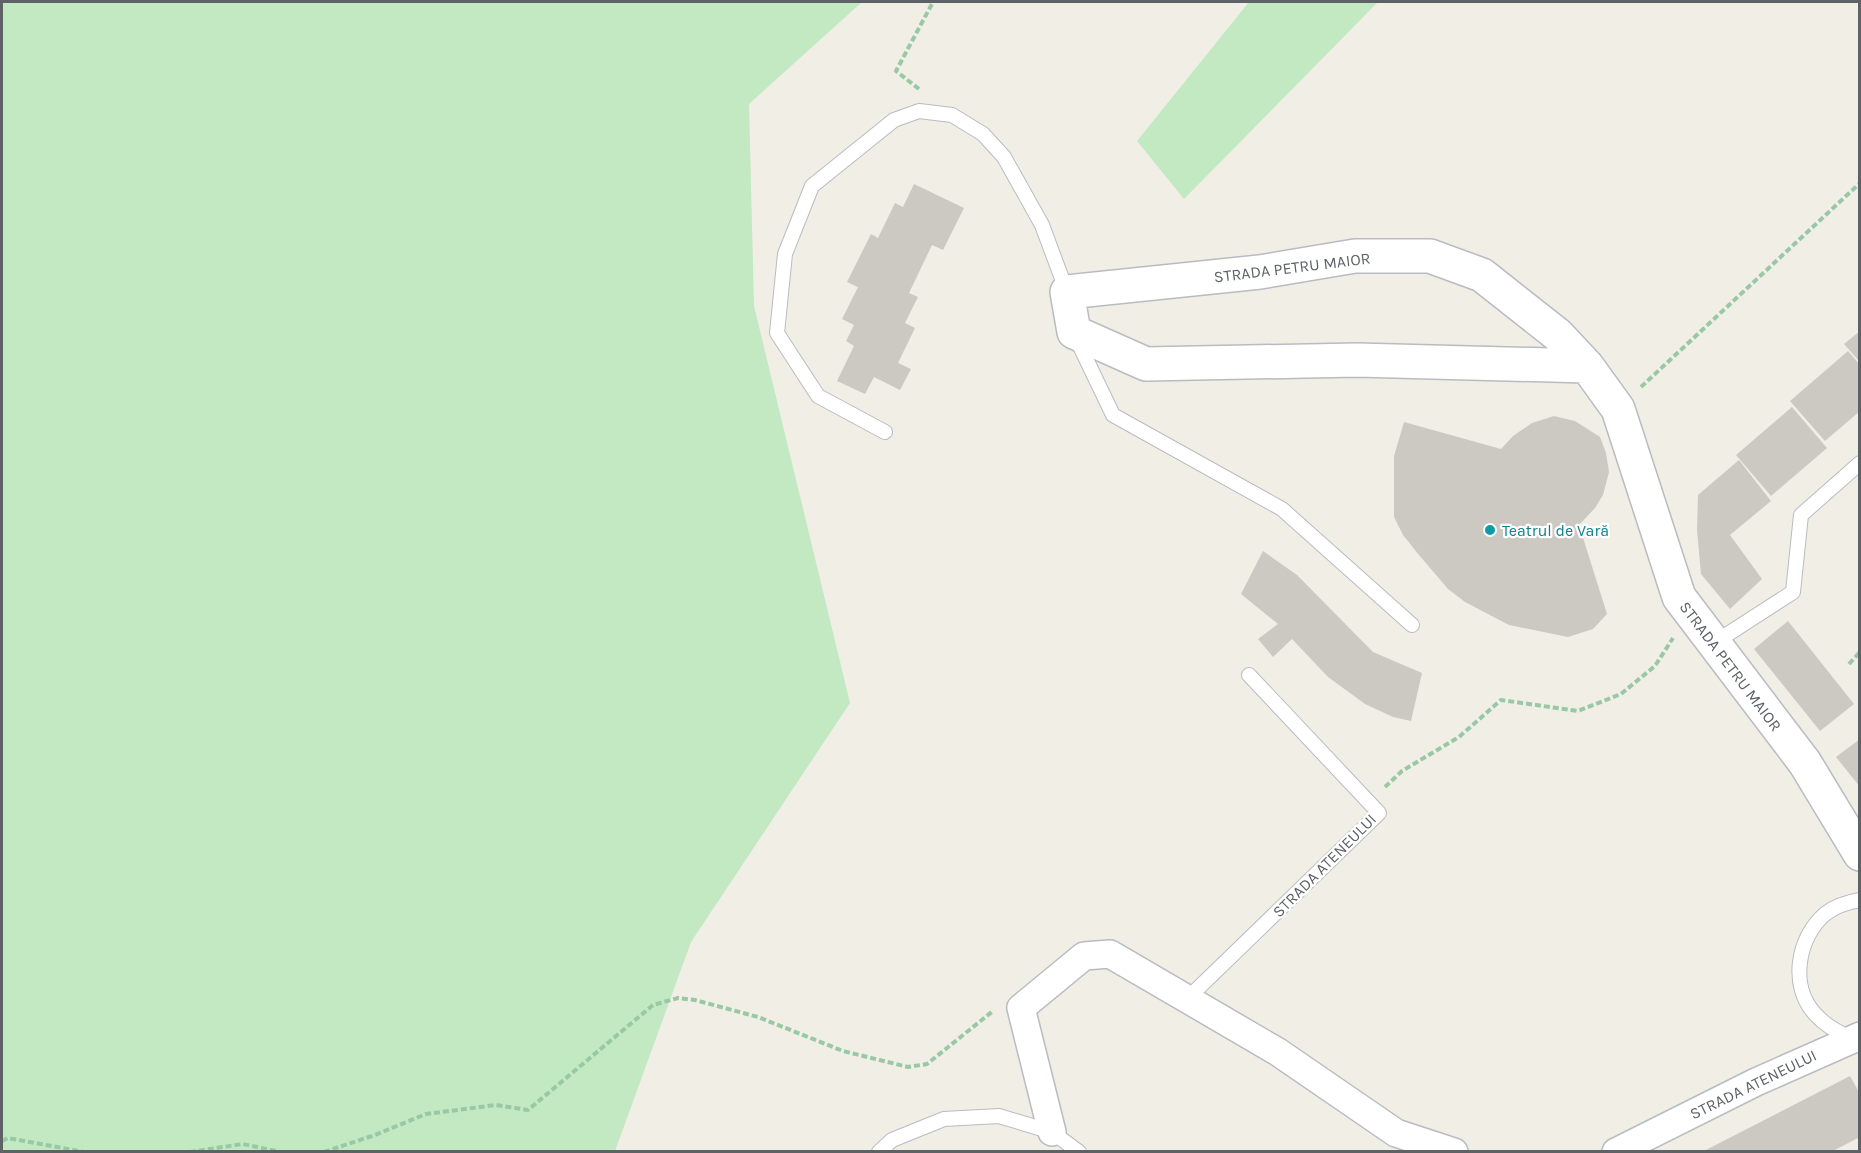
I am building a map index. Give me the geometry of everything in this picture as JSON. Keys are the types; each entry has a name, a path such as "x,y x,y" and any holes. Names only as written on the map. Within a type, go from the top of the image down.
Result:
{"street":[{"name":"STRADA PETRU MAIOR","path":"1067,292 1260,272 1354,256 1430,256 1482,275 1558,335 1587,366 1618,409 1679,597 1805,763 1860,854"},
{"path":"1067,292 1074,332 1146,364 1357,360 1587,366"},
{"path":"1052,1132 1021,1008 1084,956 1110,954 1278,1052 1396,1133 1454,1152"},
{"name":"STRADA ATENEULUI","path":"1616,1152 1756,1082 1855,1037"}],"lane":[{"path":"885,432 818,396 777,333 784,255 812,186 894,120 919,111 952,115 983,134 1004,156 1042,225 1067,292"},
{"path":"1074,332 1113,415 1282,509 1412,625"},
{"path":"1713,643 1793,592 1801,515 1860,463"},
{"name":"STRADA ATENEULUI","path":"1187,999 1379,813 1249,675"},
{"path":"1855,1037 1831,1029 1814,1014 1803,994 1799,972 1802,950 1811,929 1826,913 1846,902 1860,900"},
{"path":"879,1152 892,1140 944,1119 999,1116 1052,1132 1079,1152"}],"path":[{"path":"933,2 896,70 952,115"},
{"path":"1618,409 1860,183"},
{"path":"1369,801 1402,771 1459,737 1501,700 1578,711 1621,694 1655,666 1673,638"},
{"path":"1849,664 1860,652"},
{"path":"324,1152 375,1135 426,1114 496,1105 528,1110 653,1005 678,998 695,1000 758,1017 843,1052 908,1067 927,1064 994,1011"},
{"path":"2,1141 8,1138 84,1152"},
{"path":"190,1152 243,1144 280,1152"}],"green space":[{"path":"2,2 862,2 749,104 754,306 850,703 691,942 615,1151 2,1151"},
{"path":"1249,2 1378,2 1184,199 1137,141"}],"building":[{"path":"914,184 964,208 943,250 932,245 909,293 918,297 905,323 915,328 898,363 911,369 900,390 874,377 865,394 837,381 854,346 846,341 854,325 842,319 858,287 847,282 871,234 878,238 895,203 903,207"},
{"path":"1860,331 1860,362 1844,344"},
{"path":"1848,351 1860,365 1860,411 1825,441 1790,401"},
{"path":"1792,407 1827,448 1771,496 1736,455"},
{"name":"Teatrul de Vară","path":"1554,416 1575,421 1600,437 1606,453 1609,472 1603,495 1595,508 1579,525 1607,614 1593,629 1568,637 1509,625 1465,602 1448,589 1419,555 1403,535 1394,517 1394,456 1404,422 1501,449 1513,436 1532,423"},
{"path":"1739,460 1771,501 1730,535 1762,579 1730,609 1701,574 1697,530 1698,495"},
{"path":"1263,551 1297,575 1373,652 1422,673 1411,721 1393,717 1365,704 1328,677 1292,639 1273,657 1258,639 1278,624 1241,594"},
{"path":"1788,621 1854,704 1820,731 1754,649"},
{"path":"1860,739 1860,787 1836,757"},
{"path":"1850,1076 1860,1094 1860,1137 1831,1152 1702,1152"}],"place":[{"name":"Teatrul de Vară","path":"1490,530"}]}
